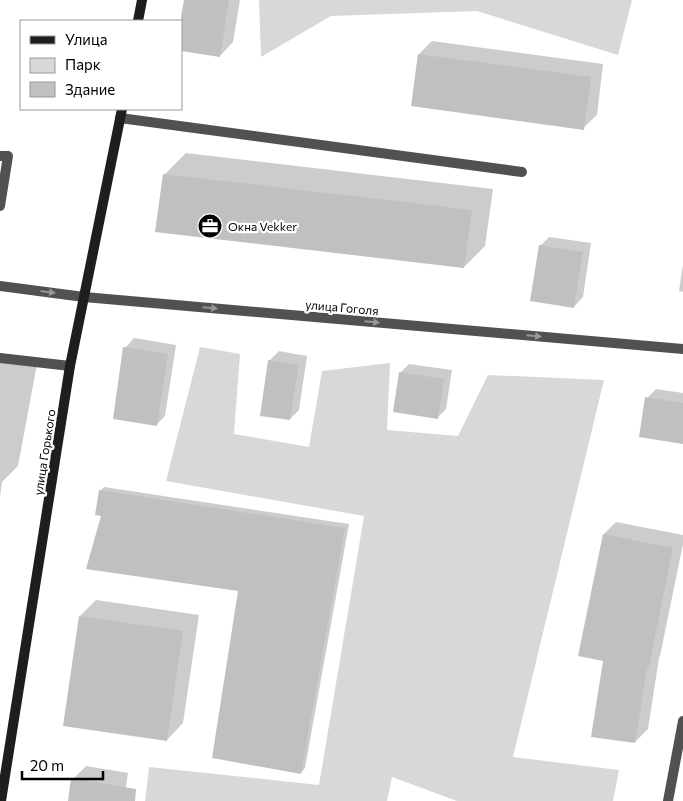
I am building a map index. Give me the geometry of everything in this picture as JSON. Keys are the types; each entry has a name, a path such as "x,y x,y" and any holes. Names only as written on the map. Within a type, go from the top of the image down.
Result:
{"street":[{"path":"138,20 142,0"},
{"path":"121,114 522,172"},
{"name":"улица Горького","path":"1,801 70,366 121,114"},
{"path":"0,156 8,156 0,206"},
{"name":"улица Гоголя","path":"0,286 84,297 683,349"},
{"path":"0,358 70,366"},
{"path":"668,801 683,721"}],"green space":[{"path":"259,0 632,0 618,55 477,11 331,16 261,57"},
{"path":"200,347 240,354 234,434 309,447 322,371 390,363 387,430 458,436 488,375 604,380 513,757 619,770 613,801 457,801 392,777 387,801 145,801 149,767 319,785 364,516 166,481"}],"building":[{"path":"184,0 229,0 220,57 182,51 181,16"},
{"path":"418,54 591,77 584,130 411,106"},
{"path":"163,174 472,210 464,268 155,232"},
{"path":"539,245 583,252 574,308 530,301"},
{"path":"123,347 168,354 157,426 113,419"},
{"path":"268,360 299,365 290,420 260,416"},
{"path":"399,372 444,379 438,419 393,412"},
{"path":"645,397 683,403 683,444 639,437"},
{"path":"99,490 345,528 301,774 212,758 238,591 86,569 101,516 95,515"},
{"path":"603,534 673,548 647,669 635,743 591,737 603,661 578,656"},
{"path":"79,616 183,631 167,741 63,726"},
{"path":"71,778 136,789 135,801 68,801"}],"place":[{"name":"Окна Vekker","path":"210,226"}]}
